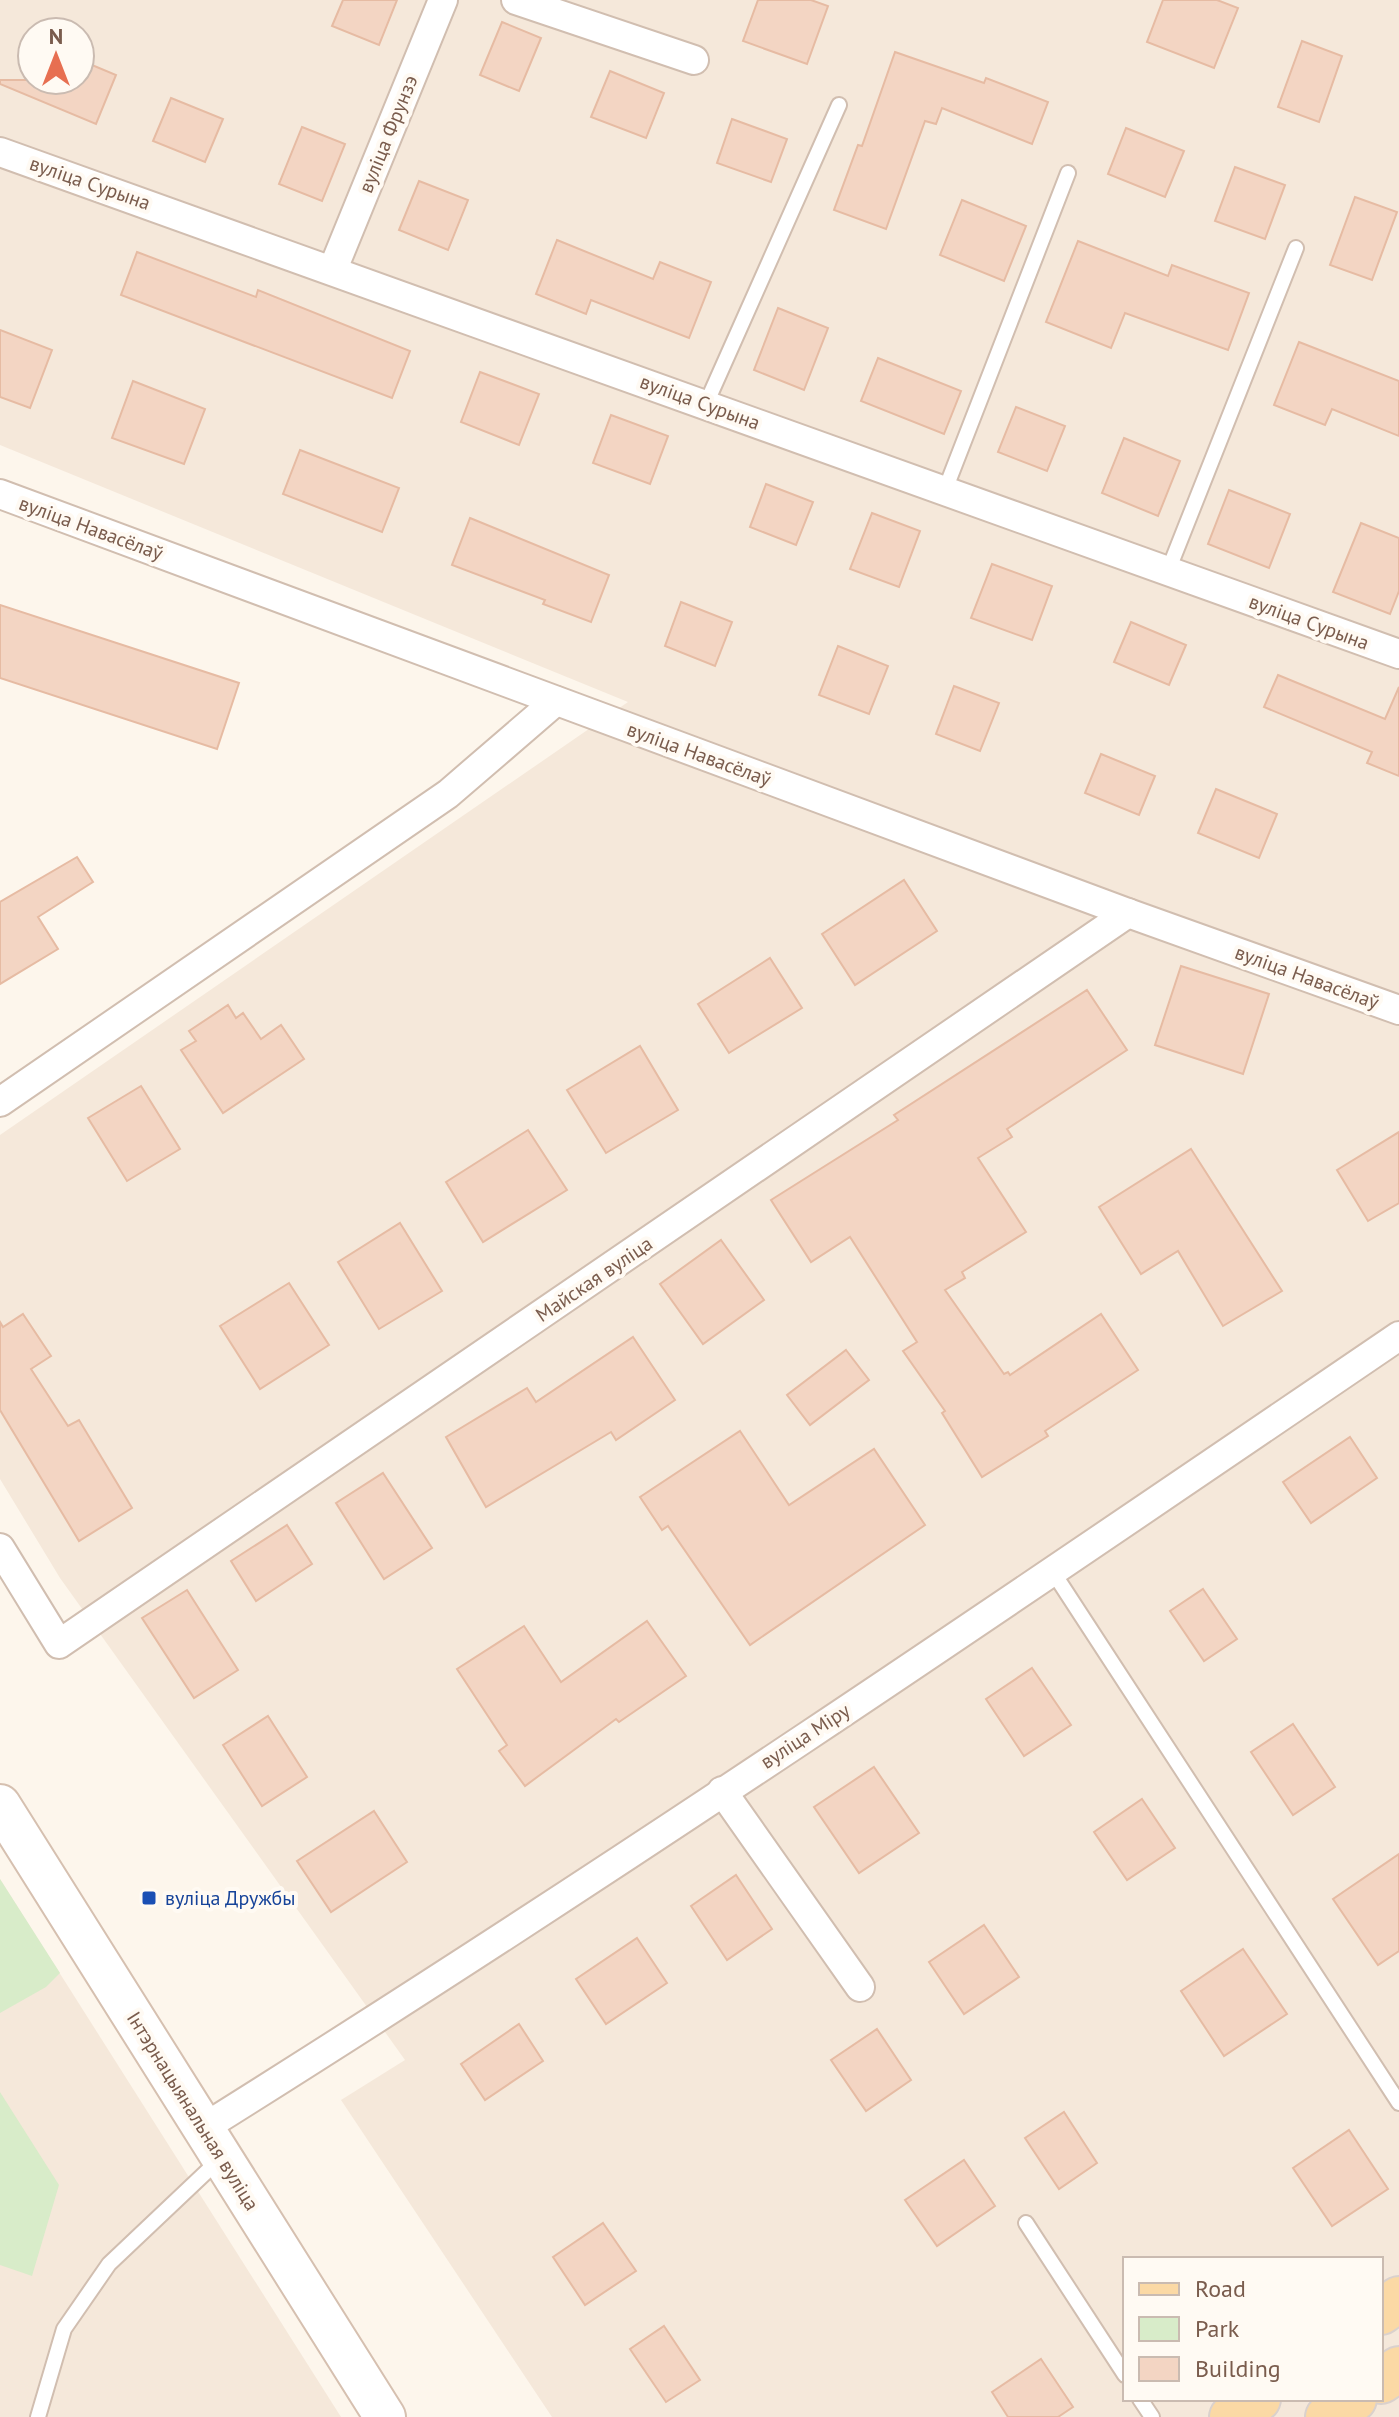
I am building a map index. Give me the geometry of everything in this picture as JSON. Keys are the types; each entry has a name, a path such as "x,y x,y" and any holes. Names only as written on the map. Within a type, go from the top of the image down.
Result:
{"main road":[{"name":"Інтэрнацыянальная вуліца","path":"0,1805 385,2417"},
{"path":"1232,2417 1255,2401"},
{"path":"1328,2417 1351,2401"}],"street":[{"name":"вуліца Фрунзэ","path":"333,269 443,0"},
{"path":"516,0 694,60"},
{"name":"вуліца Сурына","path":"0,152 1399,654"},
{"name":"вуліца Навасёлаў","path":"0,494 1128,913 1399,1010"},
{"path":"0,1102 448,794 556,701"},
{"name":"Майская вуліца","path":"0,1548 59,1644 1128,913"},
{"name":"вуліца Міру","path":"214,2142 336,2046 1053,1572 1399,1336"},
{"path":"722,1791 860,1987"}],"lane":[{"path":"706,404 839,105"},
{"path":"945,490 1068,173"},
{"path":"1168,571 1296,248"},
{"path":"1053,1572 1399,2103"},
{"path":"38,2417 64,2329 109,2264 214,2142"},
{"path":"1026,2223 1123,2372"}],"shaded area":[{"path":"0,0 1399,0 1399,2417 552,2417 341,2100 405,2060 60,1578 0,1479 0,1135 628,702 0,445"},
{"path":"0,1879 341,2417 0,2417"}],"green space":[{"path":"0,1879 60,1973 46,1987 0,2013"},
{"path":"0,2092 59,2185 32,2276 0,2265"}],"building":[{"path":"343,0 397,0 379,45 332,26"},
{"path":"758,0 811,0 828,6 807,64 743,41"},
{"path":"1163,0 1217,0 1238,8 1214,68 1147,42"},
{"path":"502,22 541,38 519,91 480,75"},
{"path":"1302,41 1342,56 1319,122 1278,107"},
{"path":"895,52 984,83 986,78 1048,102 1032,144 942,108 936,124 925,121 886,229 834,210 858,145 862,146"},
{"path":"96,67 116,75 96,124 29,96 96,96"},
{"path":"610,71 664,93 646,138 591,117"},
{"path":"0,80 16,80 16,91 0,84"},
{"path":"171,98 223,119 205,162 153,141"},
{"path":"732,119 787,139 771,182 717,163"},
{"path":"302,127 345,144 322,201 279,184"},
{"path":"1126,128 1184,151 1165,197 1108,174"},
{"path":"1235,167 1285,185 1265,239 1215,221"},
{"path":"419,181 468,200 448,250 399,230"},
{"path":"1355,197 1397,212 1372,280 1330,265"},
{"path":"962,200 1026,226 1004,281 940,255"},
{"path":"557,240 653,279 660,262 711,282 689,338 591,300 586,314 536,294"},
{"path":"1078,241 1168,276 1172,265 1249,293 1228,350 1125,313 1111,348 1046,322"},
{"path":"137,252 256,297 258,290 410,351 392,398 121,295"},
{"path":"778,308 828,328 804,390 754,370"},
{"path":"0,330 52,350 30,408 0,397"},
{"path":"1299,342 1399,381 1399,436 1332,409 1325,425 1274,405"},
{"path":"878,358 961,391 944,434 861,401"},
{"path":"480,372 539,394 519,445 461,422"},
{"path":"133,381 205,409 184,464 112,438"},
{"path":"1016,407 1065,426 1047,471 998,452"},
{"path":"611,415 668,436 650,484 593,463"},
{"path":"1124,438 1180,461 1158,516 1102,493"},
{"path":"300,450 399,488 382,532 283,494"},
{"path":"766,484 813,502 796,545 750,527"},
{"path":"1229,490 1290,514 1269,568 1208,544"},
{"path":"872,513 920,531 899,587 850,569"},
{"path":"470,518 609,575 591,622 543,604 545,600 452,565"},
{"path":"1361,523 1399,538 1399,591 1390,614 1333,592"},
{"path":"992,564 1052,586 1032,640 971,618"},
{"path":"681,602 732,622 715,666 665,646"},
{"path":"0,605 239,683 217,749 0,678"},
{"path":"1131,622 1186,645 1169,685 1114,662"},
{"path":"838,646 888,666 869,714 819,695"},
{"path":"1278,675 1385,719 1399,687 1399,776 1367,763 1372,752 1264,707"},
{"path":"954,686 999,703 980,751 936,734"},
{"path":"1101,754 1155,776 1139,815 1085,793"},
{"path":"1216,789 1277,814 1259,858 1198,833"},
{"path":"77,857 93,882 38,917 58,949 0,984 0,902"},
{"path":"904,880 937,931 855,985 822,934"},
{"path":"770,958 802,1008 729,1053 698,1004"},
{"path":"1181,966 1269,994 1243,1074 1155,1045"},
{"path":"1087,990 1127,1050 1007,1129 1012,1137 978,1158 1026,1232 962,1272 965,1278 945,1290 1004,1374 1008,1372 1010,1375 1101,1314 1138,1370 1045,1431 1048,1436 982,1477 942,1413 945,1411 903,1351 917,1342 850,1237 811,1262 771,1200 898,1120 894,1115"},
{"path":"228,1005 236,1018 243,1013 261,1039 281,1025 304,1059 223,1113 181,1050 196,1041 189,1031"},
{"path":"640,1046 678,1110 606,1153 567,1090"},
{"path":"141,1086 180,1149 127,1181 88,1118"},
{"path":"528,1130 567,1190 483,1242 446,1182"},
{"path":"1399,1132 1399,1203 1368,1221 1337,1170"},
{"path":"1191,1149 1282,1291 1223,1326 1178,1251 1141,1274 1099,1207"},
{"path":"400,1223 442,1291 379,1329 338,1262"},
{"path":"721,1240 764,1300 703,1344 660,1284"},
{"path":"289,1283 329,1345 260,1389 220,1326"},
{"path":"23,1314 51,1356 31,1369 68,1426 79,1420 132,1508 79,1541 0,1410 0,1322 3,1327"},
{"path":"633,1337 675,1400 616,1440 611,1432 486,1507 446,1437 527,1388 536,1402"},
{"path":"846,1350 869,1380 810,1425 787,1395"},
{"path":"740,1431 789,1505 874,1449 925,1525 750,1645 668,1526 662,1530 640,1497"},
{"path":"1350,1437 1377,1478 1311,1523 1283,1482"},
{"path":"383,1473 432,1548 384,1579 336,1503"},
{"path":"287,1525 312,1564 256,1601 231,1561"},
{"path":"1203,1589 1237,1639 1204,1661 1170,1611"},
{"path":"187,1590 238,1670 194,1698 142,1618"},
{"path":"647,1621 686,1676 619,1722 616,1719 525,1786 499,1751 507,1745 457,1669 524,1626 561,1682"},
{"path":"1032,1668 1071,1725 1024,1756 986,1699"},
{"path":"268,1716 307,1777 262,1806 223,1745"},
{"path":"1293,1724 1335,1787 1293,1815 1251,1752"},
{"path":"874,1767 919,1833 859,1873 814,1807"},
{"path":"1142,1799 1175,1848 1127,1880 1094,1832"},
{"path":"374,1811 407,1862 331,1912 297,1861"},
{"path":"1399,1854 1399,1951 1378,1965 1333,1899"},
{"path":"736,1875 772,1929 727,1960 691,1906"},
{"path":"984,1925 1019,1977 964,2014 929,1962"},
{"path":"637,1938 667,1983 606,2024 576,1979"},
{"path":"1243,1949 1287,2014 1224,2056 1181,1991"},
{"path":"519,2024 543,2061 485,2100 461,2064"},
{"path":"877,2029 911,2080 866,2111 831,2060"},
{"path":"1064,2112 1097,2163 1059,2189 1025,2138"},
{"path":"1349,2130 1388,2189 1332,2226 1293,2168"},
{"path":"964,2160 995,2206 937,2246 905,2200"},
{"path":"603,2223 636,2271 585,2305 553,2257"},
{"path":"664,2326 700,2380 666,2402 630,2349"},
{"path":"1041,2359 1073,2407 1058,2417 1008,2417 992,2392"}],"place":[{"name":"вуліца Дружбы","path":"149,1898"}]}
